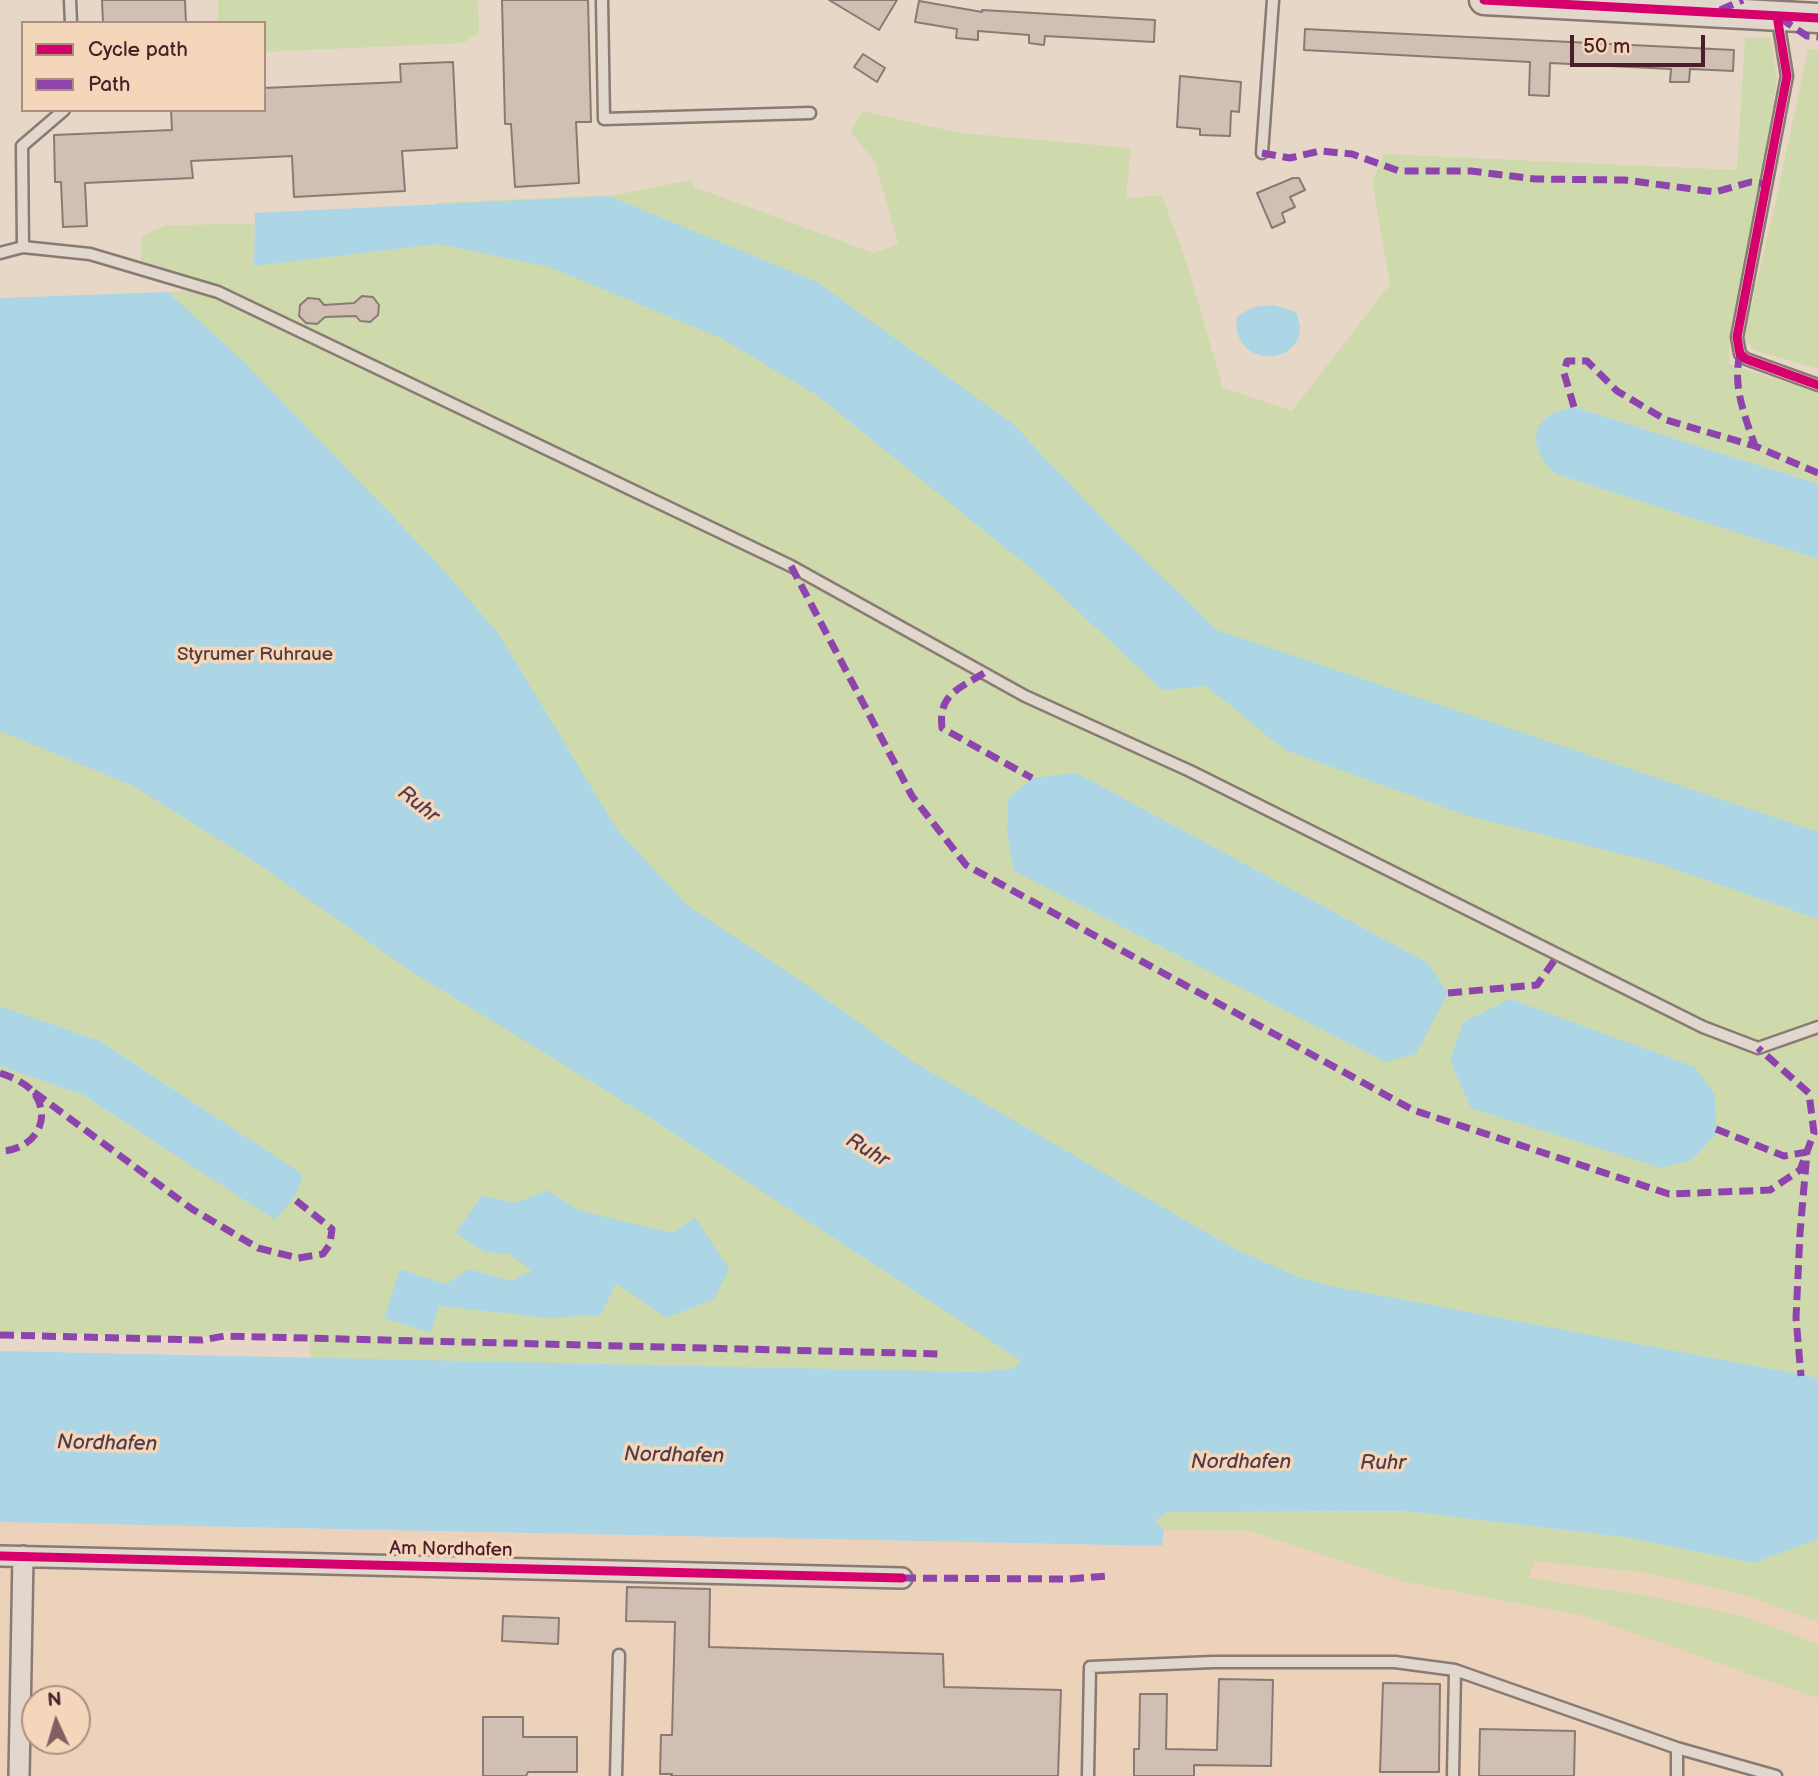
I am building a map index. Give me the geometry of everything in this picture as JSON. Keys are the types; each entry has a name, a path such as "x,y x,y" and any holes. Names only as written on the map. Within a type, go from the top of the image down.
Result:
{"main road":[{"path":"1484,0 1749,7 1777,16 1818,18"}],"street":[{"name":"Am Nordhafen","path":"0,1556 902,1578"},
{"path":"19,1776 23,1556"}],"lane":[{"path":"70,0 71,21"},
{"path":"602,0 604,120 810,113"},
{"path":"1262,153 1273,0"},
{"path":"1777,16 1787,76 1737,337 1740,354 1754,363 1818,385"},
{"path":"23,247 22,146 62,112"},
{"path":"0,253 23,247 90,254 218,292 791,566 1025,696 1190,771 1703,1027 1758,1048 1818,1027"},
{"path":"616,1776 619,1656"},
{"path":"1088,1776 1090,1667 1213,1662 1395,1662 1455,1670 1677,1748 1776,1776"},
{"path":"1453,1776 1455,1670"},
{"path":"1677,1748 1677,1776"}],"shaded area":[{"path":"0,1522 1162,1546 1164,1530 1395,1534 1664,1568 1818,1615 1818,1776 0,1776"}],"green space":[{"path":"218,0 478,0 479,33 463,43 266,52 266,21 218,21"},
{"path":"1745,37 1771,38 1777,79 1759,192 1730,329 1729,364 1818,392 1818,484 1574,407 1556,474 1818,559 1818,1622 1751,1597 1650,1573 1534,1561 1529,1578 1654,1597 1746,1617 1818,1644 1818,1698 1585,1616 1406,1582 1249,1531 1164,1530 1155,1521 1166,1512 1404,1511 1624,1537 1754,1563 1802,1544 1020,1360 1015,1368 976,1372 311,1359 309,1335 224,1331 199,1337 0,1332 0,1066 83,1095 275,1219 301,1173 100,1041 0,1006 0,307 177,300 168,292 189,291 140,276 142,236 165,225 254,224 254,266 436,244 436,203 616,195 691,180 694,187 874,253 898,244 875,162 851,132 862,111 960,133 1131,148 1126,198 1162,195 1188,267 1223,388 1292,411 1390,284 1372,181 1384,154 1737,170","holes":["1077,773 1428,963 1447,994"]},
{"path":"1808,49 1818,50 1818,369 1753,350 1744,336"}],"water":[{"path":"609,196 817,282 1012,423 1106,522 1217,630 1818,832 1818,919 1654,862 1468,816 1285,750 1206,686 1162,690 1046,581 818,396 721,338 549,267 438,244 254,266 255,213"},
{"name":"Styrumer Ruhraue","path":"168,292 241,359 433,558 498,633 616,828 688,906 801,981 912,1061 1233,1248 1301,1278 1326,1285 1818,1378 1818,1539 1754,1563 1624,1537 1404,1511 1167,1512 1155,1521 1164,1530 1162,1546 0,1522 0,1351 976,1372 1015,1368 1020,1360 644,1114 409,970 255,862 133,786 0,731 0,298"},
{"path":"1274,305 1296,312 1300,328 1297,341 1289,350 1278,355 1254,353 1244,345 1238,333 1237,316 1254,307"},
{"path":"1574,407 1818,484 1818,559 1556,474 1540,454 1537,431 1550,415"},
{"path":"1077,773 1428,963 1448,993 1416,1054 1385,1062 1014,871 1007,833 1008,799 1032,778"},
{"path":"1510,999 1695,1067 1715,1095 1716,1134 1692,1160 1661,1168 1471,1108 1450,1061 1463,1022"},
{"path":"0,1006 100,1041 301,1173 300,1186 293,1198 275,1220 83,1095 0,1066"},
{"path":"547,1190 580,1211 673,1233 695,1217 729,1269 714,1299 666,1318 616,1283 601,1315 548,1318 439,1306 431,1333 384,1318 400,1269 446,1284 469,1269 511,1281 532,1270 508,1254 485,1252 455,1233 482,1196 516,1203"}],"building":[{"path":"102,0 185,0 186,21 103,21"},
{"path":"502,0 588,0 591,122 576,122 579,183 515,187 511,124 505,124"},
{"path":"829,0 897,0 879,30"},
{"path":"919,1 982,12 1155,20 1154,42 1045,36 1044,45 1029,43 1029,35 978,31 978,40 956,38 957,29 915,22"},
{"path":"1305,29 1734,50 1733,71 1690,69 1689,82 1670,82 1671,69 1550,63 1549,96 1529,95 1530,62 1304,50"},
{"path":"863,54 885,68 877,82 854,67"},
{"path":"453,62 457,148 402,151 405,191 294,197 292,156 191,161 193,178 85,183 87,226 63,227 61,182 55,182 54,135 172,130 171,112 266,112 266,88 401,82 400,64"},
{"path":"1180,76 1241,82 1239,112 1231,111 1230,136 1200,135 1200,129 1177,127"},
{"path":"1299,178 1305,190 1290,197 1295,207 1282,213 1285,222 1272,228 1257,193"},
{"path":"362,296 373,297 379,305 378,315 370,322 360,321 356,316 325,317 317,324 306,323 299,316 300,305 308,298 319,299 324,305 354,303"},
{"path":"627,1587 710,1589 709,1647 943,1654 944,1687 1061,1690 1058,1776 660,1774 661,1735 672,1735 675,1622 626,1621"},
{"path":"503,1616 559,1618 558,1644 502,1641"},
{"path":"1219,1679 1273,1680 1271,1766 1194,1765 1194,1776 1134,1776 1134,1749 1139,1749 1140,1694 1167,1694 1166,1749 1217,1750"},
{"path":"1383,1683 1440,1684 1439,1772 1380,1772"},
{"path":"483,1717 523,1717 523,1737 577,1737 577,1772 483,1776"},
{"path":"1480,1729 1575,1731 1574,1776 1479,1776"}],"marked path":[{"path":"1720,10 1743,0"},
{"path":"1780,18 1807,36 1818,37"},
{"path":"1262,153 1290,158 1320,151 1352,154 1399,171 1471,171 1535,179 1625,180 1715,192 1751,182 1767,184"},
{"path":"1740,354 1739,389 1755,446"},
{"path":"1574,407 1564,373 1567,361 1587,361 1617,391 1666,420 1755,446 1818,473"},
{"path":"791,566 912,796 966,865 1413,1110 1669,1194 1770,1190 1800,1170 1814,1133 1809,1093 1758,1048"},
{"path":"984,673 959,688 947,700 943,707 942,728 1032,778"},
{"path":"1448,993 1537,985 1558,955"},
{"path":"0,1073 31,1090 40,1104 42,1114 40,1124 30,1140 22,1146 0,1151"},
{"path":"34,1092 192,1209 258,1248 298,1258 323,1254 330,1244 332,1229 293,1198"},
{"path":"1716,1129 1784,1156 1807,1152 1796,1318 1801,1376"},
{"path":"0,1335 202,1340 224,1336 941,1354"},
{"path":"902,1578 1069,1579 1108,1576"}],"cycle path":[{"path":"1484,0 1818,18"},
{"path":"1777,16 1787,76 1737,337 1740,354 1746,359 1818,385"},
{"path":"0,1556 902,1578"}],"water label":[{"name":"Ruhr","path":"418,805"},
{"name":"Ruhr","path":"867,1151"},
{"name":"Nordhafen","path":"107,1444"},
{"name":"Nordhafen","path":"674,1456"},
{"name":"Nordhafen","path":"1241,1463"},
{"name":"Ruhr","path":"1383,1464"}]}
